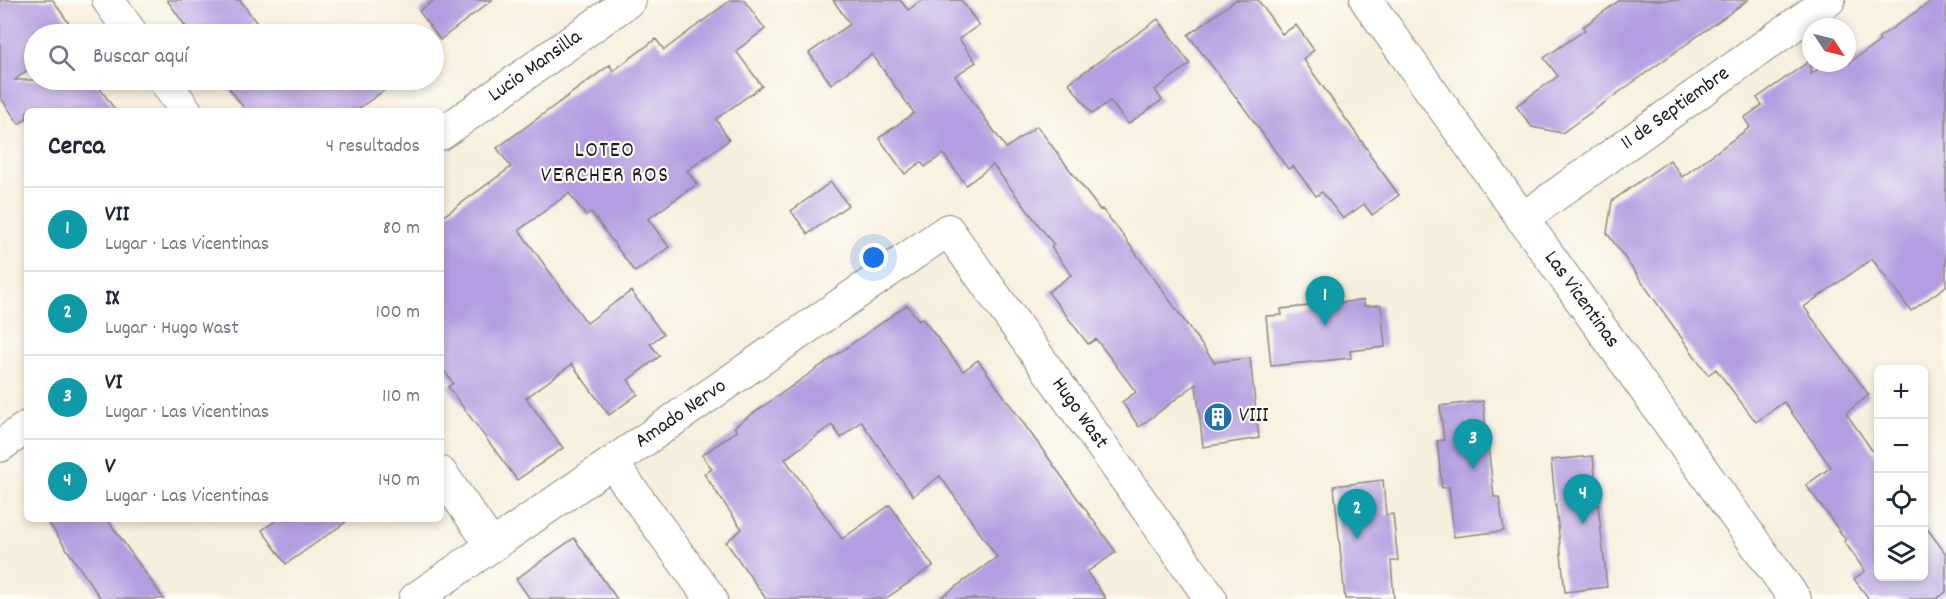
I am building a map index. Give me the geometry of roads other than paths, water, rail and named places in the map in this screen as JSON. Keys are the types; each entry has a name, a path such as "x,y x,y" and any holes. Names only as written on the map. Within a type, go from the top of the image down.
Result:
{"street":[{"path":"108,0 125,24"},
{"name":"Lucio Mansilla","path":"444,132 630,0"},
{"name":"Las Vicentinas","path":"1366,0 1795,599"},
{"name":"11 de Septiembre","path":"1522,219 1829,0"},
{"path":"171,90 184,108"},
{"name":"Amado Nervo","path":"415,599 948,230"},
{"name":"Hugo Wast","path":"948,230 1211,599"},
{"path":"0,446 24,429"},
{"path":"612,463 711,599"},
{"path":"444,477 492,546"}],"place":[{"name":"VII","path":"1325,326"},
{"name":"VIII","path":"1218,417"},
{"name":"VI","path":"1473,469"},
{"name":"V","path":"1583,524"},
{"name":"IX","path":"1357,539"}],"district":[{"name":"LOTEO VERCHER ROS","path":"605,164"}]}
